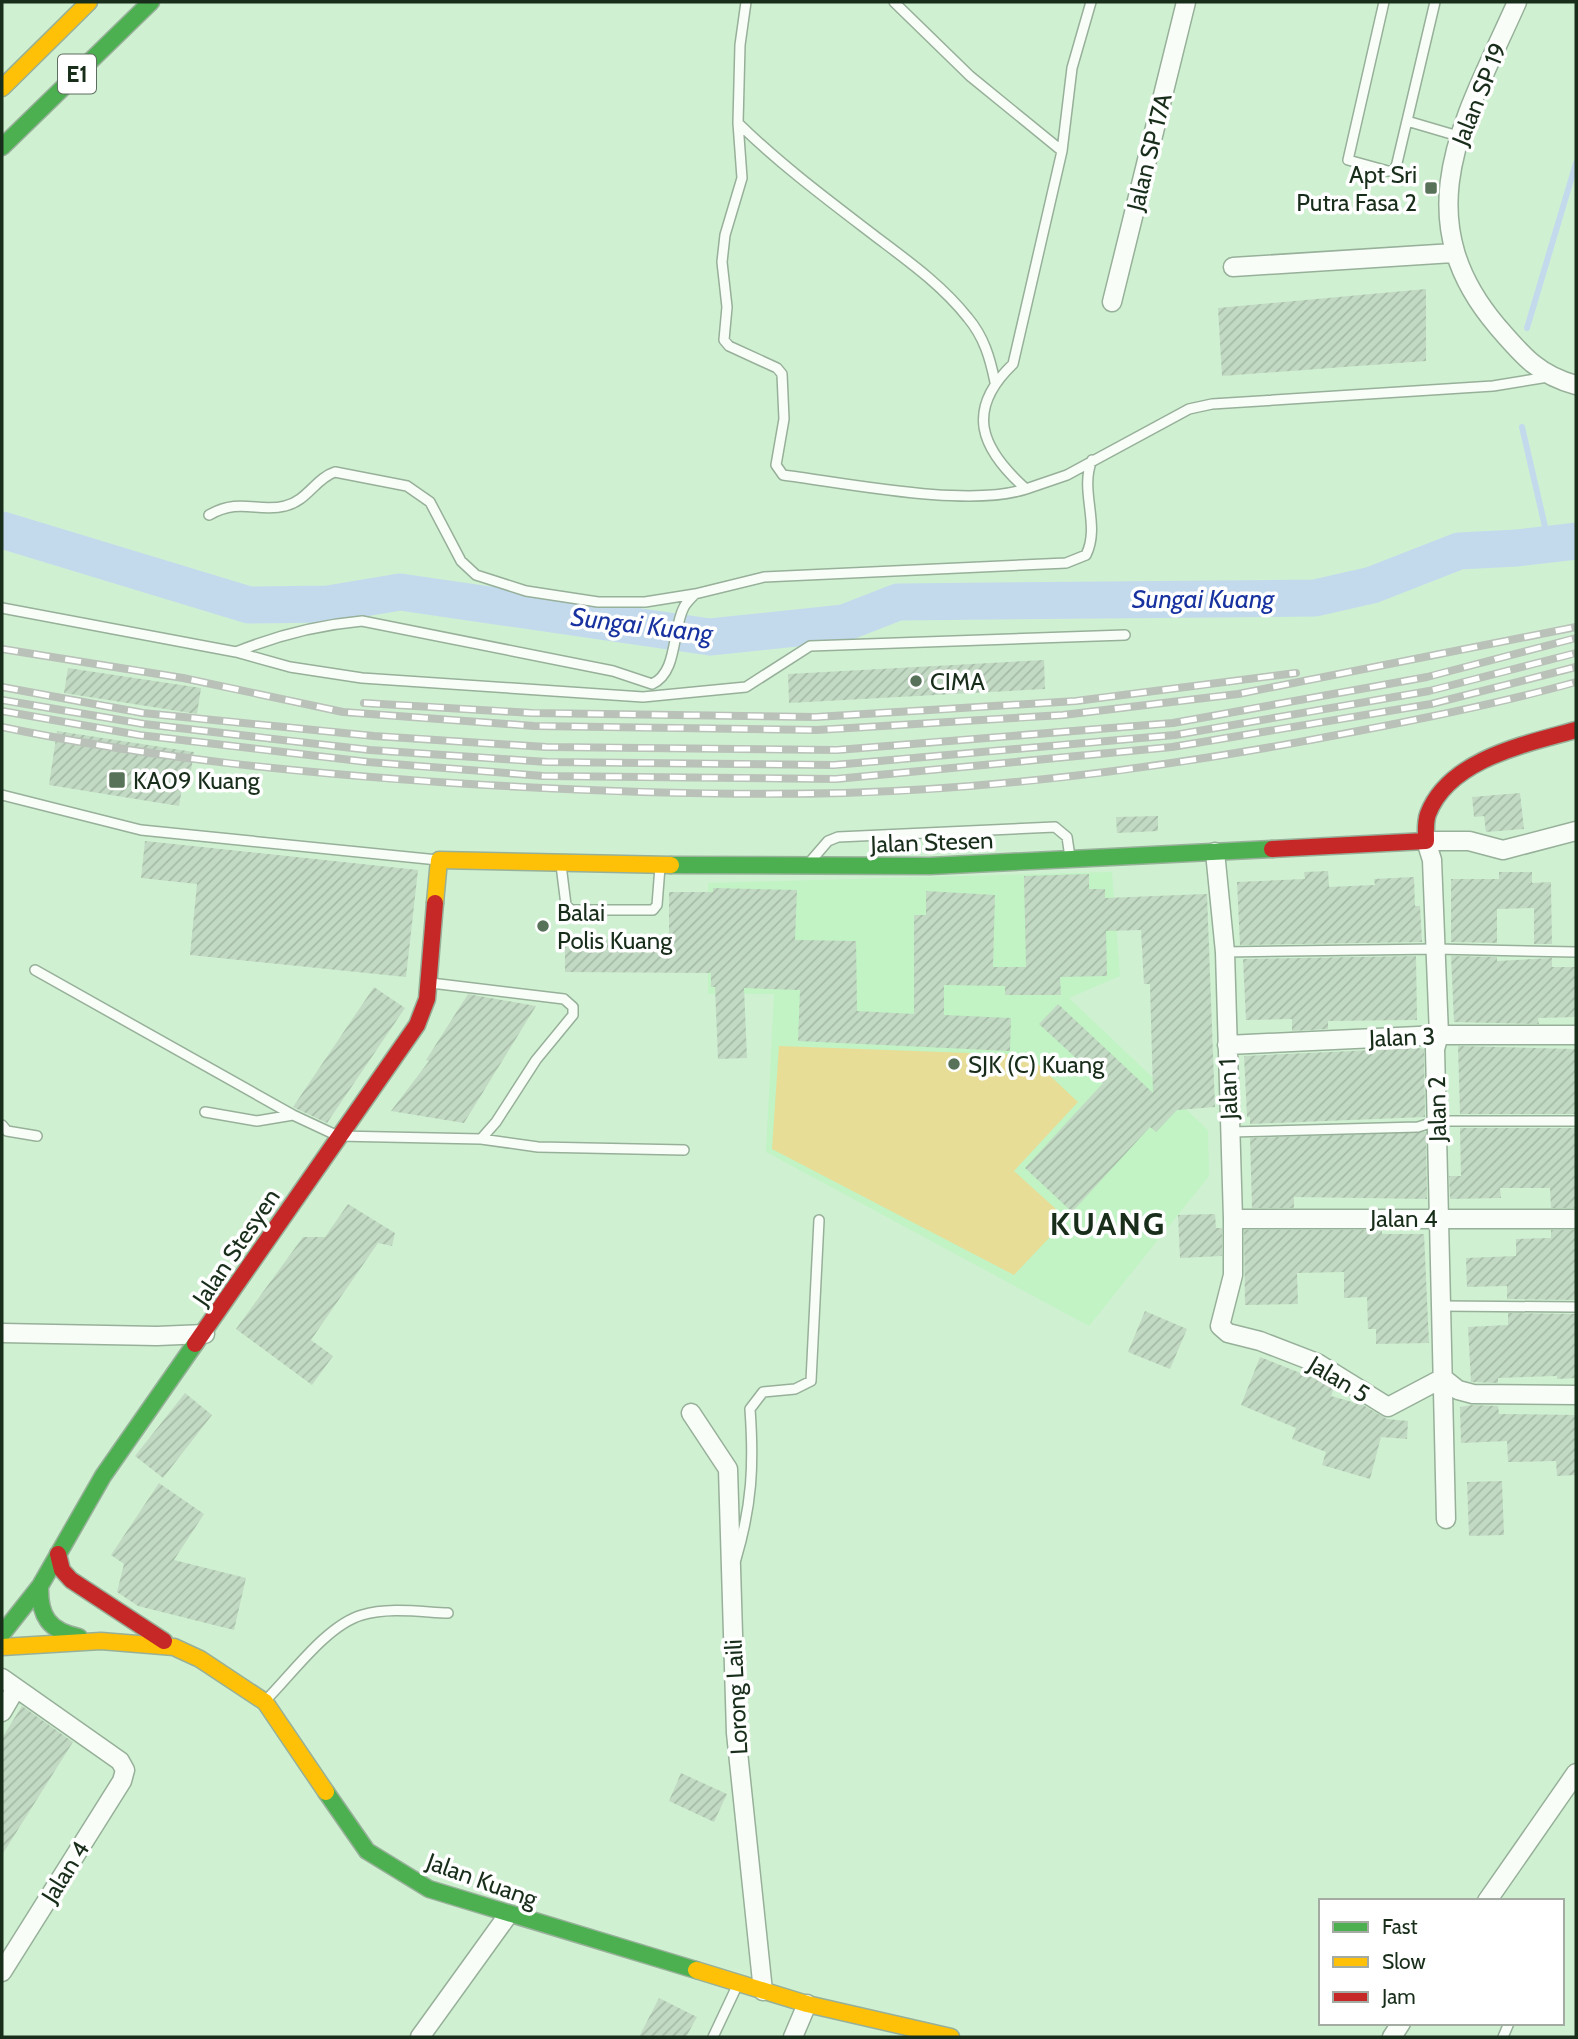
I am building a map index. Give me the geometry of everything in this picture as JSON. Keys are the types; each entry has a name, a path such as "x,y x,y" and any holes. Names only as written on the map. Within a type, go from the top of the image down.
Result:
{"main road":[{"name":"E1","path":"2,88 89,2"},
{"name":"E1","path":"2,147 151,2"},
{"path":"1426,841 1424,819 1432,802 1452,779 1519,747 1576,730"},
{"name":"Jalan Stesen","path":"439,860 561,866 805,868 1070,859 1426,841"},
{"name":"Jalan Stesyen","path":"2,1634 40,1586 103,1476 205,1334 338,1136 417,1025 427,999 439,860"},
{"path":"58,1554 62,1570 71,1580 123,1617 174,1647"},
{"path":"40,1586 40,1614 57,1633 101,1641"},
{"name":"Jalan Kuang","path":"2,1647 101,1641 174,1647 200,1658 265,1702 367,1851 429,1889 763,1992 951,2037"}],"street":[{"name":"Jalan SP 17A","path":"1112,302 1186,2"},
{"name":"Jalan SP 19","path":"1517,2 1458,136 1447,206 1453,253 1490,317 1522,355 1548,377 1576,385"},
{"path":"1233,267 1453,253"},
{"path":"1426,841 1469,841 1503,850 1576,831"},
{"name":"Jalan 2","path":"1426,841 1432,860 1439,1035 1435,1049 1446,1519"},
{"name":"Jalan 1","path":"1215,852 1225,952 1233,1219 1233,1275 1220,1326"},
{"name":"Jalan 3","path":"1227,1045 1439,1035 1576,1035"},
{"name":"Jalan 4","path":"1233,1219 1576,1219"},
{"name":"Jalan 5","path":"1220,1326 1228,1333 1260,1341 1317,1363 1388,1407 1443,1378"},
{"path":"2,1333 157,1336 205,1334"},
{"path":"1443,1378 1458,1390 1473,1394 1576,1395"},
{"name":"Lorong Laili","path":"691,1413 728,1469 736,1733 763,1992"},
{"path":"2,1712 9,1683"},
{"name":"Jalan 4","path":"2,1972 122,1781 125,1770 120,1761 9,1683"},
{"path":"1488,1899 1576,1773"},
{"path":"420,2037 508,1915"},
{"path":"793,2037 807,2004"}],"lane":[{"path":"746,2 740,45 738,123 742,178 725,235 722,262 727,307 724,340 729,346 777,368 782,374 784,419 775,457 776,466 783,475 920,492 981,495 1026,489 1067,475 1189,409 1212,404 1493,386 1548,377"},
{"path":"894,2 970,76 1062,151"},
{"path":"1026,489 999,465 988,443 984,422 986,398 995,382 1013,364 1062,151 1072,68 1091,2"},
{"path":"1384,2 1348,160 1353,164 1394,171 1435,2"},
{"path":"1407,121 1458,136"},
{"path":"738,123 785,167 933,280 969,319 983,341 990,355 995,382"},
{"path":"208,515 240,504 285,506 312,491 325,475 335,472 407,486 430,502 461,561 476,575 526,591 598,602 645,602 764,578 1066,563 1086,555 1093,541 1087,489 1092,460"},
{"path":"236,652 277,635 325,624 362,621 613,671 652,684 660,681 666,669 683,607 695,594"},
{"path":"2,608 236,652 290,667 362,678 643,697 746,687 810,646 1125,635"},
{"path":"2,795 141,830 439,860"},
{"path":"805,868 828,841 838,836 1055,827 1067,836 1070,859"},
{"path":"561,866 565,905 571,910 653,909 657,905 660,867"},
{"path":"1225,952 1436,949 1576,952"},
{"path":"35,970 293,1115 338,1136 481,1139 538,1147 684,1150"},
{"path":"429,982 564,999 573,1007 573,1015 536,1060 496,1122 481,1139"},
{"path":"205,1112 257,1121 293,1115"},
{"path":"1230,1132 1418,1127 1437,1121 1576,1121"},
{"path":"2,1125 7,1131 37,1136"},
{"path":"731,1574 749,1517 753,1454 750,1409 763,1392 795,1389 811,1381 819,1220"},
{"path":"1442,1306 1576,1307"},
{"path":"265,1702 338,1625 362,1615 389,1611 449,1613"},
{"path":"713,2037 738,1984"}],"shaded area":[{"name":"SJK (C) Kuang","path":"1112,872 1120,976 1069,998 1208,1130 1209,1176 1089,1326 766,1152 774,994 708,994 708,883"},
{"path":"779,1046 1028,1055 1078,1102 1014,1171 1067,1219 1014,1275 772,1149"}],"building":[{"path":"1426,289 1426,361 1222,376 1218,308"},
{"name":"CIMA","path":"1044,660 1045,689 789,703 788,674"},
{"path":"68,668 201,688 197,714 64,693"},
{"path":"57,731 194,752 190,777 184,776 179,806 49,785"},
{"path":"1520,793 1524,829 1486,832 1484,816 1474,817 1472,797"},
{"path":"1158,816 1158,831 1117,833 1116,817"},
{"path":"145,841 418,870 406,977 190,955 197,884 141,878"},
{"path":"1328,871 1329,887 1375,885 1374,879 1414,877 1415,906 1420,906 1422,942 1240,945 1237,882 1305,879 1304,872"},
{"path":"1499,872 1532,872 1532,883 1551,882 1552,944 1534,944 1534,908 1497,909 1497,943 1451,942 1451,879 1499,879"},
{"path":"1089,874 1089,889 1105,889 1105,898 1207,894 1215,1107 1177,1110 1156,1132 1150,1127 1072,1212 1025,1168 1103,1083 1039,1024 1058,1004 1153,1093 1150,984 1144,984 1141,930 1106,931 1107,976 1060,977 1061,995 1005,995 1005,986 944,985 944,1015 1011,1018 1010,1051 798,1041 800,990 744,988 747,1058 718,1059 715,987 711,987 711,973 565,972 565,939 669,940 669,892 713,892 713,888 797,890 795,940 856,941 857,1011 914,1014 914,915 926,915 926,891 995,895 993,967 1026,967 1024,876"},
{"path":"1416,956 1417,1020 1328,1021 1328,1029 1292,1031 1292,1019 1246,1020 1243,959"},
{"path":"1451,956 1497,957 1497,961 1552,958 1552,967 1576,967 1576,1017 1538,1018 1539,1024 1454,1022"},
{"path":"374,987 405,1008 327,1123 293,1107"},
{"path":"468,994 536,1006 464,1123 391,1111 429,1061 426,1060"},
{"path":"1458,1046 1576,1049 1576,1114 1460,1114"},
{"path":"1424,1049 1425,1117 1250,1124 1250,1117 1247,1117 1244,1056"},
{"path":"1460,1128 1576,1128 1576,1208 1551,1208 1550,1188 1500,1188 1501,1198 1450,1199 1449,1176 1461,1176"},
{"path":"1426,1132 1427,1199 1294,1197 1294,1208 1252,1208 1250,1138"},
{"path":"348,1204 395,1233 392,1246 378,1243 311,1340 333,1356 312,1385 236,1329 303,1237 325,1237"},
{"path":"1215,1214 1216,1228 1222,1228 1222,1256 1180,1258 1178,1215"},
{"path":"1244,1230 1382,1230 1382,1234 1424,1234 1429,1343 1376,1344 1376,1329 1368,1329 1367,1297 1344,1298 1344,1272 1297,1273 1298,1304 1245,1305"},
{"path":"1551,1230 1576,1230 1576,1300 1507,1299 1507,1286 1467,1287 1466,1258 1516,1256 1516,1239 1551,1238"},
{"path":"1145,1311 1187,1329 1170,1369 1128,1352"},
{"path":"1508,1313 1576,1314 1576,1378 1498,1378 1498,1383 1471,1382 1468,1327 1508,1325"},
{"path":"1260,1357 1331,1385 1334,1387 1331,1396 1363,1405 1387,1419 1408,1421 1407,1439 1381,1437 1370,1479 1322,1465 1326,1452 1292,1439 1296,1428 1241,1405"},
{"path":"185,1393 212,1415 163,1478 135,1456"},
{"path":"1498,1406 1499,1414 1576,1415 1576,1475 1557,1476 1556,1461 1508,1462 1507,1441 1461,1443 1460,1407"},
{"path":"1502,1481 1504,1535 1469,1536 1467,1482"},
{"path":"159,1483 204,1514 174,1560 246,1578 234,1630 138,1606 117,1592 124,1564 111,1555"},
{"path":"22,1706 73,1742 2,1855 2,1738"},
{"path":"681,1773 727,1794 714,1822 669,1801"},
{"path":"659,1998 697,2017 686,2037 639,2037"}],"waterway":[{"path":"1527,328 1576,163"},
{"path":"1522,427 1549,544"},
{"name":"Sungai Kuang","path":"2,530 249,605 328,604 400,592 710,637 844,623 898,602 1315,598 1372,585 1459,551 1576,541"}],"railway":[{"path":"2,649 183,678 343,712 534,726 817,730 1063,715 1238,694 1576,627"},
{"path":"2,687 143,713 374,736 546,747 837,750 1173,723 1427,677 1576,638"},
{"path":"2,700 144,724 370,750 547,762 834,765 1175,735 1429,691 1576,653"},
{"path":"2,711 139,735 368,762 543,776 836,779 1172,747 1431,704 1576,667"},
{"path":"364,703 532,713 816,717 1076,701 1296,673"},
{"path":"2,727 170,756 396,779 649,792 844,793 974,786 1167,764 1413,720 1576,682"}],"traffic: fast":[{"path":"2,147 151,2"},
{"path":"671,865 930,866 1272,849"},
{"path":"2,1634 40,1586 103,1476 195,1344"},
{"path":"40,1586 41,1606 48,1620 60,1631 79,1637"},
{"path":"326,1792 367,1851 429,1889 696,1970"}],"traffic: slow":[{"path":"2,88 89,2"},
{"path":"435,903 439,860 671,865"},
{"path":"2,1647 101,1641 174,1647 200,1659 265,1702 326,1792"},
{"path":"696,1970 807,2004 951,2037"}],"traffic: jam":[{"path":"1272,849 1426,841 1428,814 1438,795 1453,780 1471,767 1513,748 1576,730"},
{"path":"195,1344 417,1025 427,999 435,903"},
{"path":"58,1554 62,1570 71,1580 164,1641"}],"place":[{"name":"Apt Sri Putra Fasa 2","path":"1431,188"},
{"name":"CIMA","path":"916,681"},
{"name":"KA09 Kuang","path":"117,780"},
{"name":"Balai Polis Kuang","path":"543,926"},
{"name":"SJK (C) Kuang","path":"954,1064"}],"district":[{"name":"KUANG","path":"1108,1223"}]}
